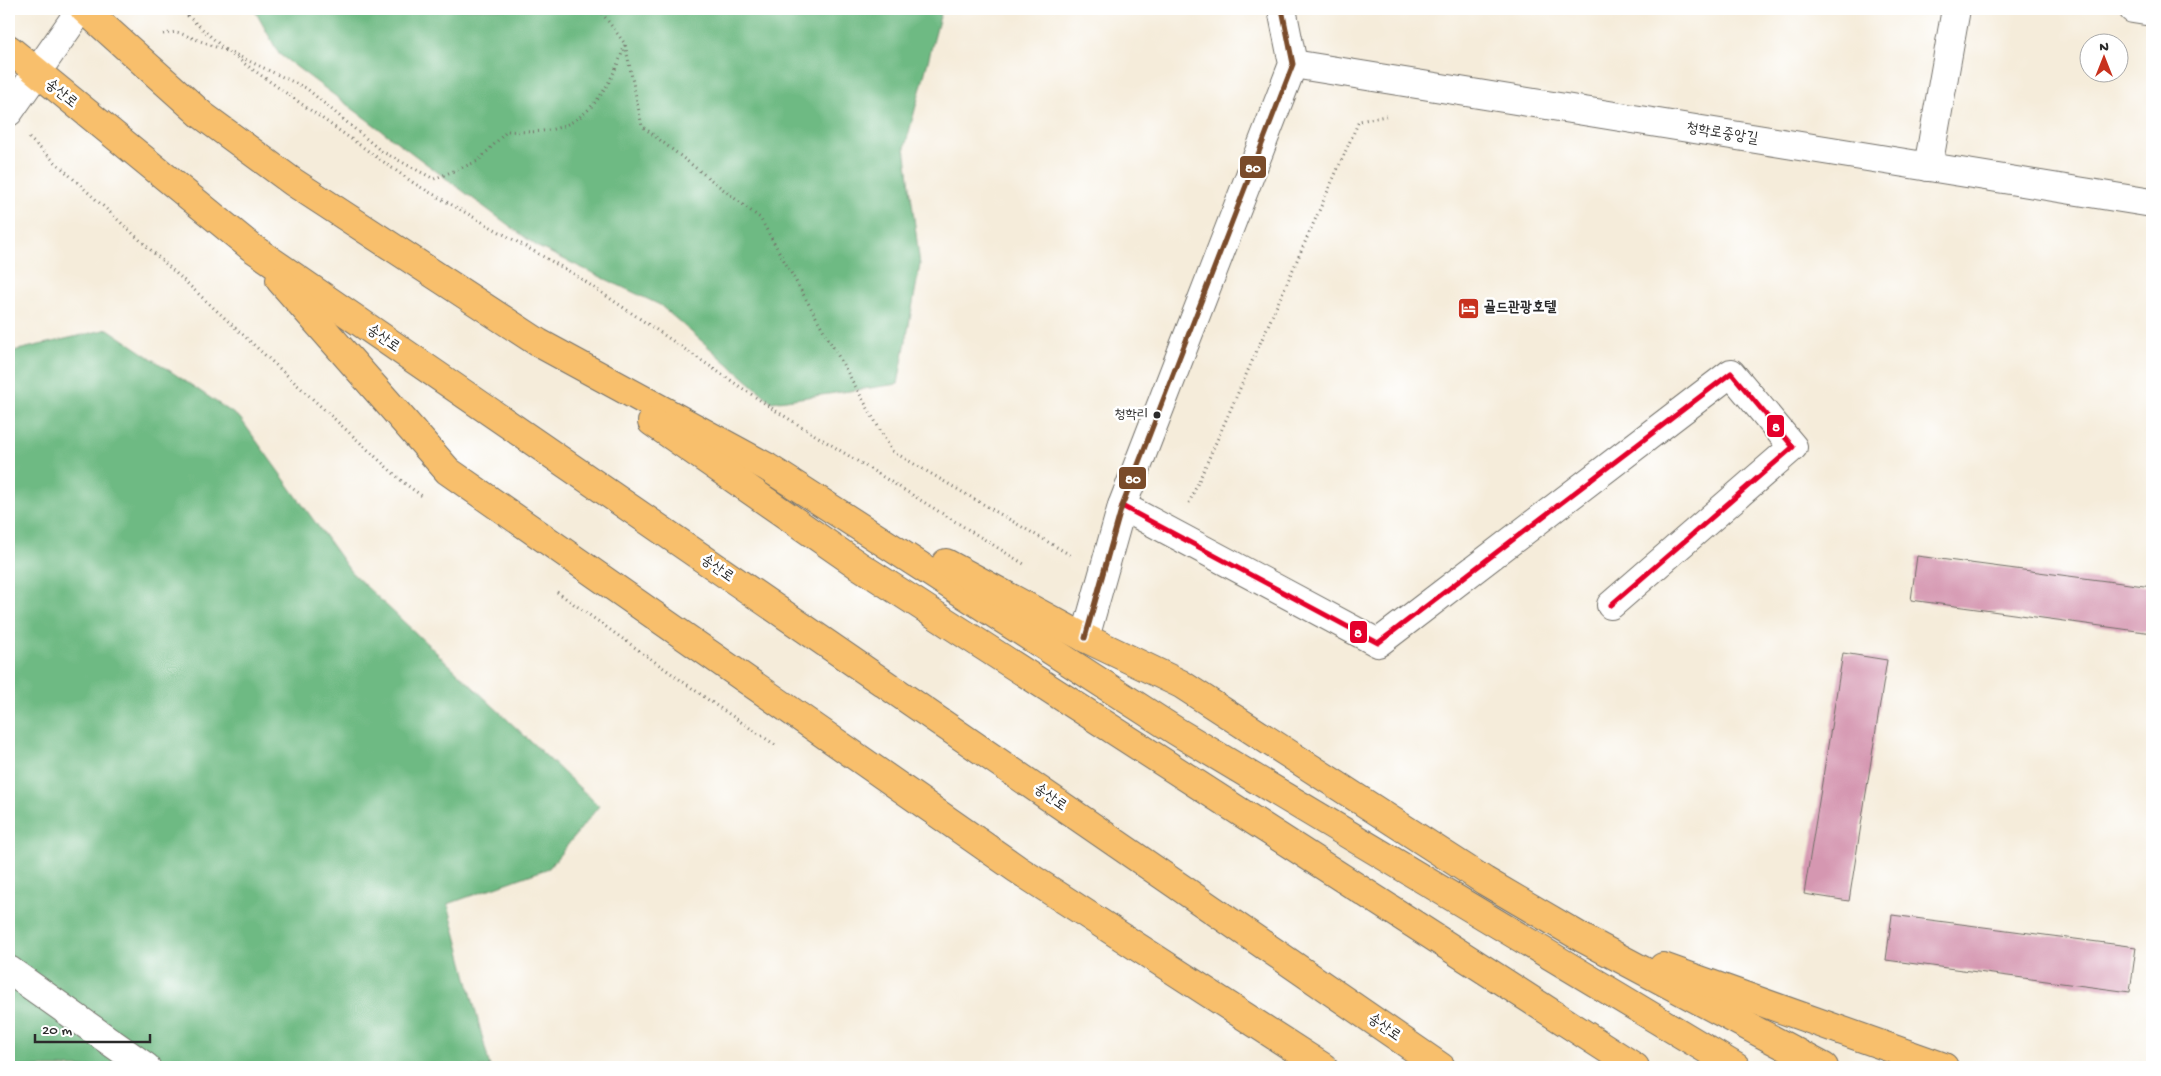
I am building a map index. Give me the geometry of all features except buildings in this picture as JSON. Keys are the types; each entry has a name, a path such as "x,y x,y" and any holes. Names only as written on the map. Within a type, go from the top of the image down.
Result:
{"main road":[{"path":"82,9 202,115 293,182 539,343 858,565 1635,1067"},
{"name":"송산로","path":"9,49 35,73 250,248 1440,1067"},
{"path":"250,248 448,471 1017,869 1323,1067"},
{"path":"539,343 1085,638 1181,684 1485,881 1584,939 1824,1067"},
{"path":"767,467 1176,731 1736,1067"},
{"path":"1584,939 1766,1002 1944,1067"}],"street":[{"path":"9,112 82,9"},
{"path":"1085,638 1122,506 1292,64 1282,9"},
{"path":"1928,167 1956,9"},
{"path":"2133,9 2152,12"},
{"name":"청학로중앙길","path":"1292,64 2152,203"},
{"path":"1122,506 1378,643 1731,373 1793,447 1611,606"},
{"path":"9,970 146,1067"}],"path":[{"path":"180,9 228,52 415,184 574,274 772,410 1026,564"},
{"path":"598,9 625,44 642,126 760,218 892,451 1103,574"},
{"path":"115,39 177,32 228,52 306,88 381,151 434,179 478,161 507,131 530,132 558,128 586,112 606,89 617,67 625,44"},
{"path":"1174,534 1359,121"}],"green space":[{"path":"254,9 942,9 905,147 920,265 898,384 772,402 660,305 538,247 279,54"},
{"path":"108,329 240,418 351,572 599,806 549,868 448,904 490,1067 9,1067 9,352"}],"transit line":[{"name":"80","path":"1085,638 1122,506 1293,64 1282,9"},
{"name":"8","path":"1122,506 1378,643 1731,373 1793,447 1611,605"}],"place":[{"name":"골드관광호텔","path":"1468,308"},
{"name":"청학리","path":"1157,415"}]}
